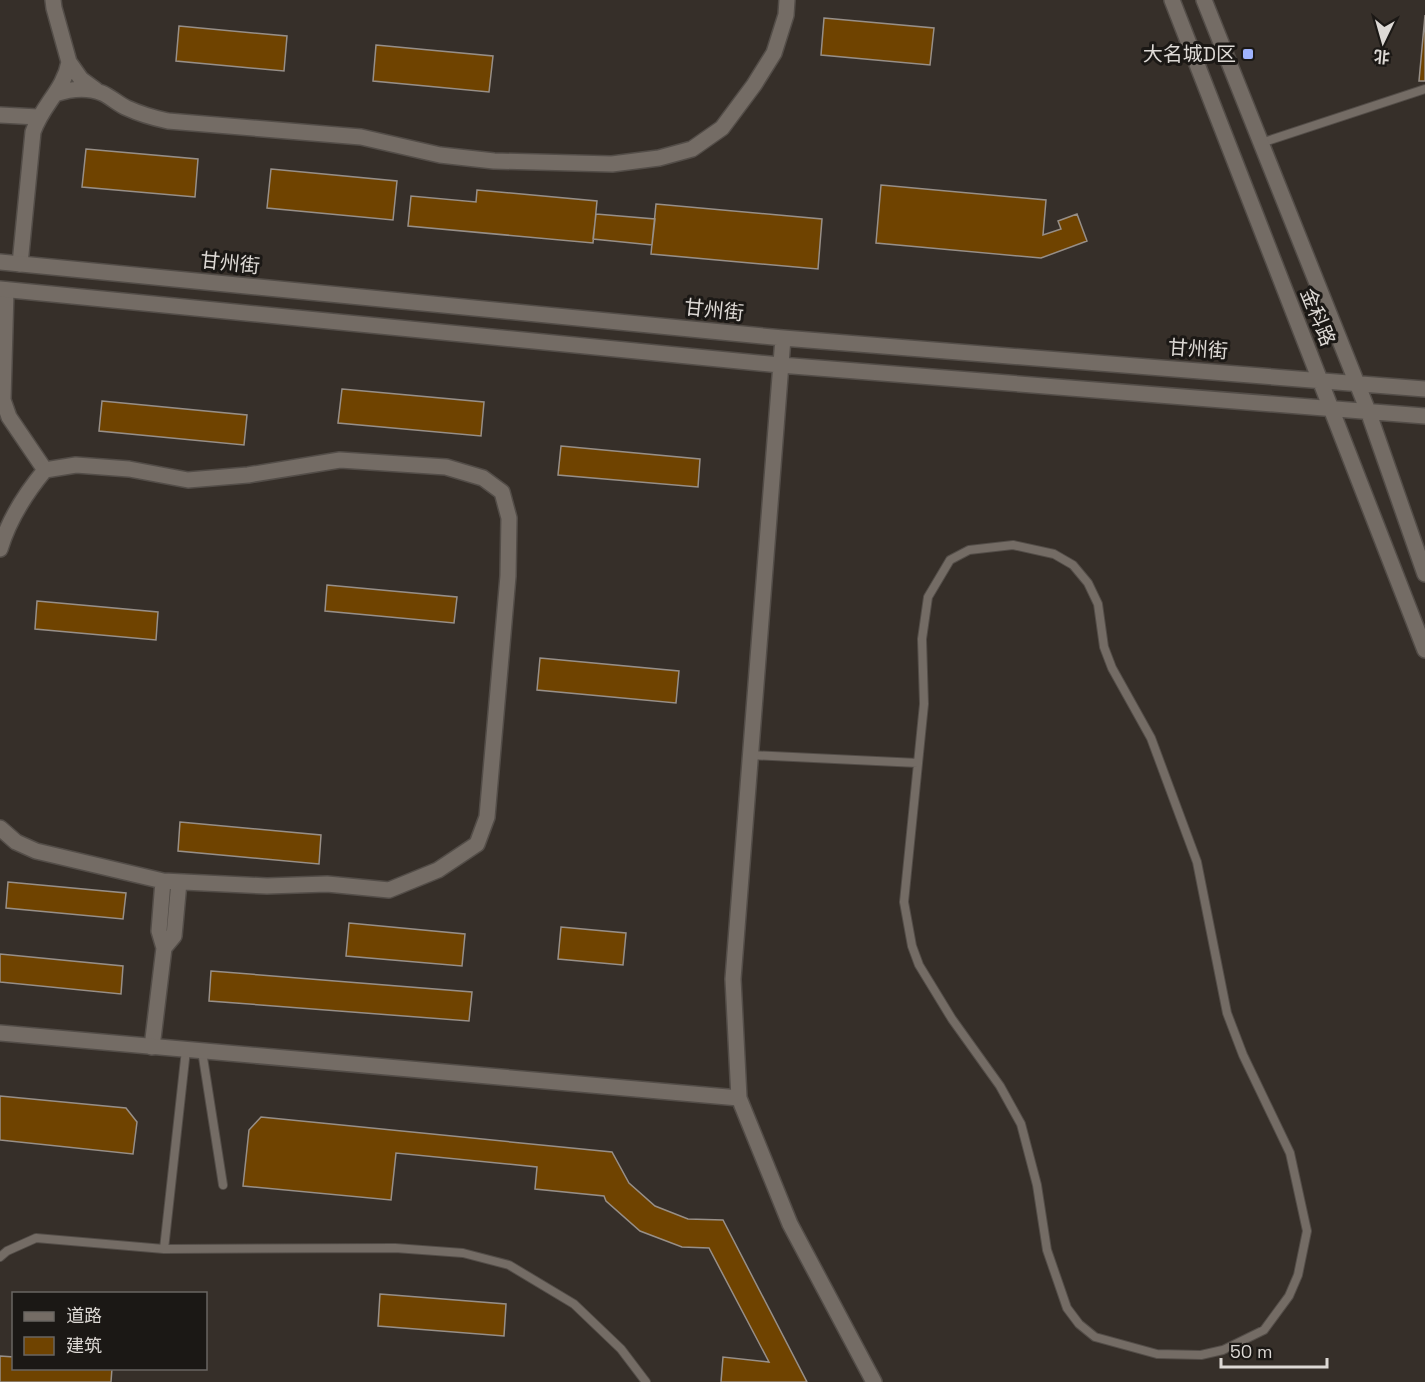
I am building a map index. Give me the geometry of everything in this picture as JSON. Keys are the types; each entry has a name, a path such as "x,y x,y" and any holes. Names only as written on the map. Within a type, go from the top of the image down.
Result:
{"street":[{"path":"53,0 69,62 81,79 124,107 144,115 168,121 361,137 440,155 494,161 583,164 612,164 659,158 692,149 722,128 754,85 774,52 786,15 787,0"},
{"name":"金科路","path":"1172,0 1252,209 1333,408 1425,650"},
{"name":"金科路","path":"1204,0 1368,411 1425,574"},
{"path":"20,264 33,132 38,117 68,73 69,62"},
{"path":"55,94 67,90 84,89 101,93"},
{"path":"0,115 38,117"},
{"name":"甘州街","path":"0,262 783,338 1425,389"},
{"path":"45,470 9,417 3,400 3,290 780,365 1425,416"},
{"path":"783,338 733,979 739,1098 790,1224 874,1382"},
{"path":"0,549 11,519 21,501 45,470 76,465 118,468 188,480 249,475 340,460 446,467 483,478 502,492 509,518 508,576 487,817 477,844 438,870 389,890 327,884 267,886 171,881 36,851 16,842 0,828"},
{"path":"152,1047 164,948 159,931 171,881"},
{"path":"0,1033 739,1098"}],"lane":[{"path":"1261,143 1425,89"},
{"path":"1013,545 1054,554 1073,565 1088,583 1098,604 1104,646 1112,668 1151,738 1197,862 1227,1013 1243,1055 1290,1153 1307,1231 1298,1275 1289,1296 1264,1330 1223,1350 1201,1354 1157,1354 1095,1337 1079,1324 1067,1308 1047,1250 1037,1185 1021,1124 1000,1086 952,1019 919,965 912,946 904,902 918,763 924,704 922,639 928,597 950,560 969,550 1013,545"},
{"path":"750,755 918,763"},
{"path":"164,1249 186,1050"},
{"path":"202,1051 224,1185"},
{"path":"0,1257 7,1251 36,1238 164,1249 395,1248 463,1253 509,1265 574,1304 621,1349 646,1382"}],"building":[{"path":"1425,15 1425,81 1419,81"},
{"path":"824,18 934,28 930,65 821,55"},
{"path":"179,26 287,36 284,71 176,61"},
{"path":"376,45 493,56 489,92 373,81"},
{"path":"86,149 198,159 195,197 82,187"},
{"path":"271,169 397,181 393,220 267,208"},
{"path":"881,185 1046,200 1043,235 1061,229 1058,221 1077,214 1087,241 1041,258 876,243"},
{"path":"477,190 597,201 593,243 408,226 411,196 476,202"},
{"path":"656,204 822,219 818,269 651,254"},
{"path":"596,214 655,219 652,245 593,239"},
{"path":"342,389 484,402 481,436 338,423"},
{"path":"102,401 247,415 244,445 99,431"},
{"path":"561,446 700,459 698,487 558,475"},
{"path":"327,585 457,597 454,623 325,611"},
{"path":"37,601 158,612 156,640 35,629"},
{"path":"540,658 679,671 676,703 537,690"},
{"path":"180,822 321,835 319,864 178,851"},
{"path":"8,882 126,893 123,919 6,908"},
{"path":"349,923 465,934 462,966 346,956"},
{"path":"561,927 626,933 623,965 558,959"},
{"path":"0,954 123,966 121,994 0,982"},
{"path":"211,971 472,992 469,1021 209,1001"},
{"path":"0,1096 126,1108 137,1122 133,1154 0,1140"},
{"path":"261,1117 612,1152 629,1183 655,1206 688,1219 723,1220 807,1382 721,1382 723,1357 769,1362 709,1248 682,1247 640,1231 606,1201 604,1196 535,1189 537,1167 396,1153 391,1200 243,1186 249,1130"},
{"path":"380,1294 506,1304 504,1336 378,1326"},
{"path":"0,1356 12,1357 12,1370 112,1370 111,1382 0,1382"}],"place":[{"name":"大名城D区","path":"1248,54"}]}
